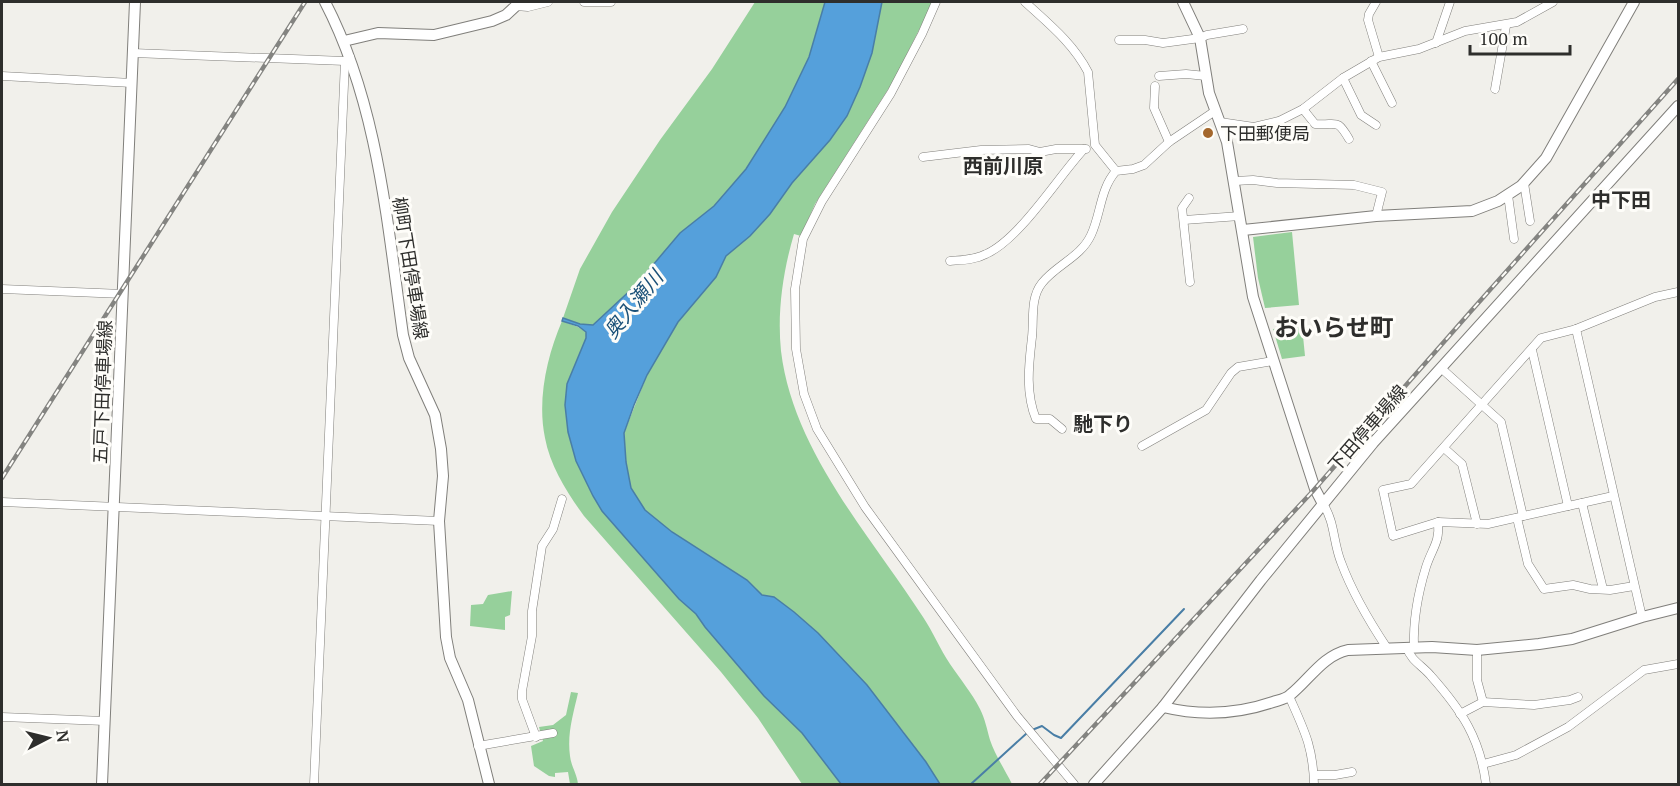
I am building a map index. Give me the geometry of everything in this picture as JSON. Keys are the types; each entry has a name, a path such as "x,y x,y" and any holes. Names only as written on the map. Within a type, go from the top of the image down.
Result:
{"main road":[{"name":"五戸下田停車場線","path":"102,784 135,2"},
{"name":"柳町下田停車場線","path":"325,2 344,41 348,59 359,84 378,166 403,335 409,358 435,415 443,476 439,521 446,637 450,658 468,700 489,784"},
{"path":"1183,2 1200,38 1215,111 1227,142 1253,297 1315,489 1323,504"},
{"path":"1243,230 1376,216 1472,211 1509,195 1524,183 1546,158 1634,2"},
{"path":"344,41 378,33 434,35 492,21 506,15 518,4"},
{"name":"下田停車場線","path":"1094,784 1163,707 1261,580 1373,443 1678,106"},
{"path":"1163,707 1173,710 1228,712 1265,705 1289,696 1319,666 1337,653 1348,650 1432,646 1477,650 1572,639 1678,608"}],"street":[{"path":"518,4 528,7 547,2"},
{"path":"584,2 611,2"},
{"path":"936,2 891,93 822,201 803,240 795,290 796,349 804,394 817,429 865,507 1017,716 1074,784"},
{"path":"1025,2 1068,41 1088,72 1095,145 1116,171"},
{"path":"1376,2 1368,20 1375,59 1392,103"},
{"path":"1436,43 1450,2"},
{"path":"1220,122 1254,127 1279,122 1303,109 1343,78 1375,59 1419,49 1466,31 1506,26 1526,19 1553,2"},
{"path":"1495,89 1506,26"},
{"path":"1119,40 1155,40 1163,44 1243,29"},
{"path":"133,53 348,59 314,784"},
{"path":"1159,76 1186,74 1206,76"},
{"path":"2,76 132,83"},
{"path":"1343,78 1361,115 1376,125"},
{"path":"1155,86 1154,108 1169,142"},
{"path":"1303,109 1315,124 1340,125 1349,139"},
{"path":"1116,171 1144,165 1169,142 1215,111"},
{"path":"924,157 981,150 1029,148 1040,152 1056,149 1097,148"},
{"path":"950,261 970,260 998,248 1046,196 1084,149"},
{"path":"1062,429 1050,419 1036,419 1031,408 1028,366 1034,302 1042,282 1056,268 1077,253 1091,236 1106,187 1116,171"},
{"path":"1235,181 1327,183 1373,189 1382,192 1376,216"},
{"path":"1524,183 1530,221"},
{"path":"1509,195 1514,239"},
{"path":"1189,198 1182,205 1190,282"},
{"path":"1184,220 1240,216"},
{"path":"2,289 123,294"},
{"path":"1613,496 1488,524 1438,522 1393,536 1383,490 1411,484 1541,338 1576,328 1655,297 1678,292"},
{"path":"1576,328 1642,617"},
{"path":"1532,350 1568,506"},
{"path":"1142,446 1206,410 1238,367 1273,361"},
{"path":"1442,369 1501,422 1528,564 1544,589 1573,585 1603,590 1634,586"},
{"path":"1444,448 1462,464 1477,524"},
{"path":"536,737 522,699 522,691 532,636 532,611 542,546 553,529 562,500"},
{"path":"2,502 439,521"},
{"path":"1582,503 1603,590"},
{"path":"1323,504 1329,514 1340,559 1351,586 1387,648"},
{"path":"1438,522 1439,539 1428,561 1418,596 1411,648 1412,659 1431,675 1461,714 1475,739 1483,764 1486,784"},
{"path":"1477,650 1477,680 1483,702"},
{"path":"1483,764 1516,755 1568,727 1644,670 1678,664"},
{"path":"1289,696 1309,742 1314,784"},
{"path":"1461,714 1483,702 1534,705 1578,697"},
{"path":"2,717 105,721"},
{"path":"478,746 553,733"},
{"path":"1314,775 1352,772"}],"green space":[{"path":"755,2 825,2 809,57 785,107 746,169 714,206 680,233 636,285 593,325 580,324 563,318 580,269 612,212 660,140 712,69"},
{"path":"882,2 933,2 894,80 815,204 801,236 794,234 782,292 781,351 788,388 817,457 977,703 992,746 1012,784 940,784 903,731 818,633 774,597 762,595 747,580 672,532 645,510 631,488 626,462 624,433 647,375 678,322 716,277 726,256 750,236 770,214 792,183 838,128 872,53"},
{"path":"1292,232 1299,305 1265,308 1258,278 1253,237"},
{"path":"562,321 586,332 586,338 567,384 565,405 568,432 576,461 602,511 679,599 696,614 764,696 802,733 841,784 802,784 758,718 721,672 584,516 566,489 547,448 542,409 548,363"},
{"path":"1302,326 1305,356 1282,359 1273,329"},
{"path":"512,591 510,615 505,617 505,630 470,626 471,605 483,604 488,595"},
{"path":"571,692 578,693 571,724 569,748 578,784 570,784 568,772 555,773 555,777 549,776 534,766 531,746 543,741 539,727 553,725 566,715"}],"water":[{"name":"奥入瀬川","path":"825,2 882,2 872,53 860,87 847,116 830,140 792,183 770,214 750,236 726,256 716,277 678,322 647,375 634,405 624,433 626,462 631,488 645,510 672,532 747,580 762,595 774,597 818,633 867,685 940,784 841,784 802,733 764,696 696,614 679,599 602,511 576,461 568,432 565,405 567,384 586,338 586,332 578,326 562,321 563,318 580,324 593,325 636,285 680,233 714,206 746,169 785,107 809,57"}],"waterway":[{"path":"1032,730 1042,726 1061,738 1184,609"},
{"path":"971,784 1027,733"}],"railway":[{"path":"2,478 305,2"},
{"path":"1040,784 1312,492 1678,79"}],"place":[{"name":"下田郵便局","path":"1208,133"}],"district":[{"name":"西前川原","path":"1003,165"},
{"name":"中下田","path":"1621,199"},
{"name":"おいらせ町","path":"1334,327"},
{"name":"馳下り","path":"1103,423"}]}
